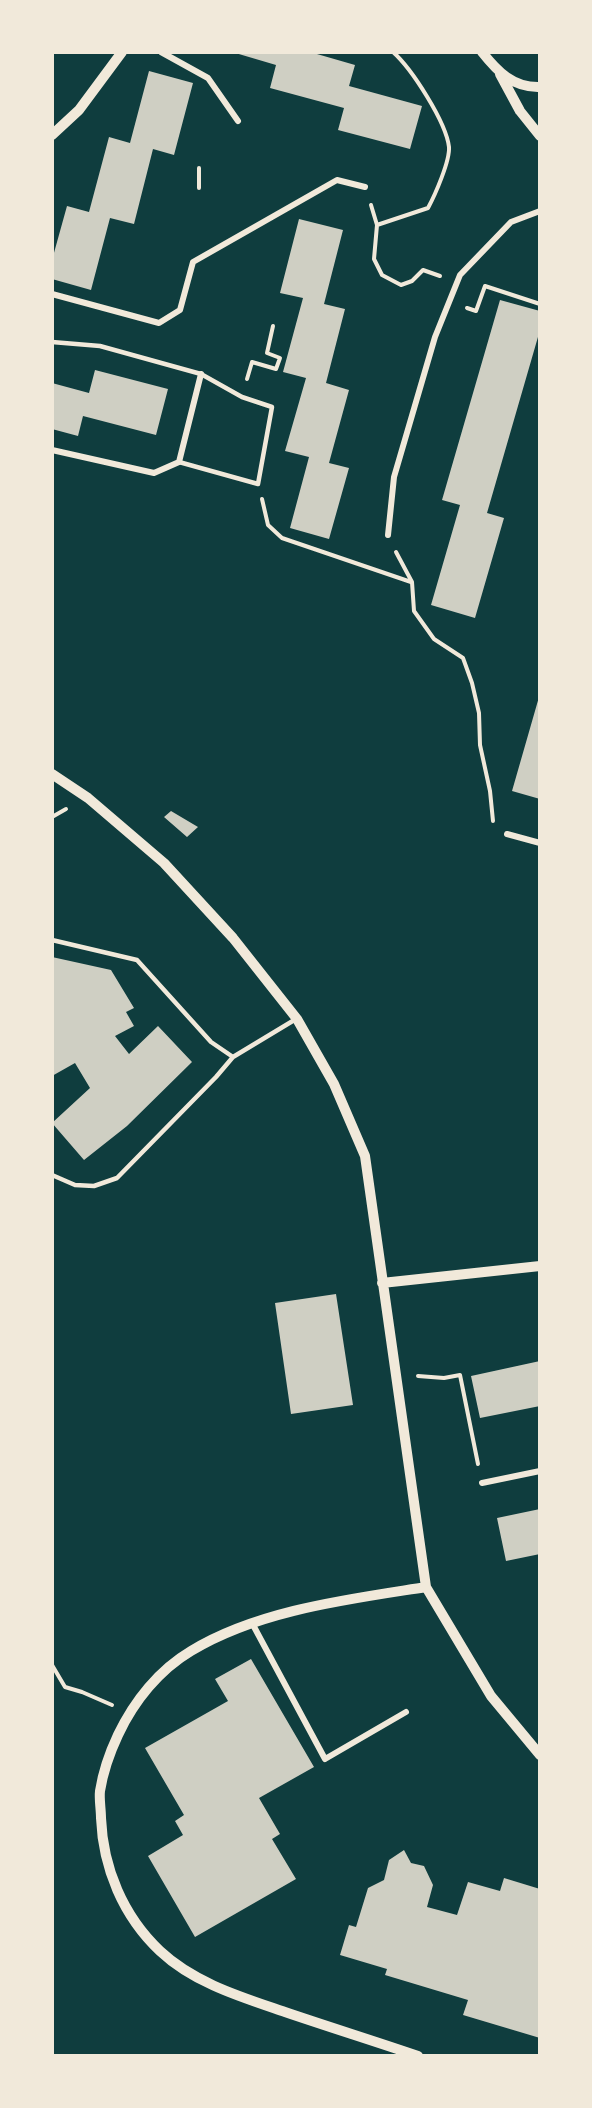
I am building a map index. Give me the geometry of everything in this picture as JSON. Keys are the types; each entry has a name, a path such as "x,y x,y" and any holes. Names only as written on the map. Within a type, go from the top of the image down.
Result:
{"street":[{"path":"52,135 79,110 122,52"},
{"path":"161,52 208,78 238,121"},
{"path":"482,52 500,74 520,111 540,136"},
{"path":"500,74 529,87 540,87"},
{"path":"52,294 159,324 180,310 193,262 337,180 365,187"},
{"path":"388,535 394,477 435,336 460,275 511,222 540,211"},
{"path":"52,450 154,474 179,462 201,374"},
{"path":"52,774 88,798 164,863 233,938 297,1018 334,1084 365,1156 426,1587 491,1696 540,1755"},
{"path":"507,834 540,843"},
{"path":"382,1283 540,1266"},
{"path":"482,1483 540,1471"},
{"path":"418,2055 226,1992 189,1972 160,1951 131,1918 114,1883 102,1836 100,1792 111,1750 129,1712 158,1677 191,1651 252,1623 366,1596 426,1587"},
{"path":"252,1623 325,1759 406,1713"}],"lane":[{"path":"52,342 100,346 201,374 242,397 272,408 258,484 179,462"},
{"path":"52,940 137,960 212,1042 233,1057"},
{"path":"52,1175 75,1185 94,1186 117,1178 233,1057 297,1018"}],"path":[{"path":"393,52 403,60 439,117 449,148 439,186 428,208 377,225 374,259 382,275 401,285 412,281 423,270"},
{"path":"199,168 200,188"},
{"path":"449,302 476,310 485,286 540,304"},
{"path":"252,362 276,369 279,358 267,353 273,326"},
{"path":"258,484 268,525 282,538 412,582"},
{"path":"388,535 412,582 414,611 434,639 463,658 479,713 480,745 494,823 507,834"},
{"path":"444,1378 460,1375 482,1483"},
{"path":"52,1665 65,1687 129,1712"}],"building":[{"path":"232,52 310,52 355,65 349,86 422,106 410,149 338,130 344,108 270,88 276,65"},
{"path":"149,71 193,83 174,155 153,149 134,224 110,218 91,290 52,279 52,260 67,206 89,212 109,137 130,143"},
{"path":"299,219 343,230 324,304 345,309 326,383 349,390 329,463 349,468 329,539 290,528 309,457 285,451 306,378 283,372 303,298 280,293"},
{"path":"500,300 540,311 540,330 487,513 504,518 475,618 431,605 460,505 442,500"},
{"path":"95,370 168,389 156,435 83,416 78,436 52,429 52,383 89,393"},
{"path":"540,697 540,799 512,791"},
{"path":"171,811 198,827 187,837 164,817"},
{"path":"52,957 111,970 134,1008 126,1012 134,1026 115,1036 129,1054 158,1026 192,1062 127,1126 84,1160 52,1123 90,1088 75,1063 52,1076"},
{"path":"336,1294 353,1405 291,1414 275,1303"},
{"path":"540,1361 540,1406 480,1418 471,1376"},
{"path":"540,1509 540,1554 506,1561 497,1518"},
{"path":"251,1659 314,1767 259,1798 280,1834 272,1839 296,1879 195,1937 148,1856 183,1835 175,1821 184,1815 145,1748 228,1701 215,1679"},
{"path":"404,1850 411,1863 424,1866 433,1885 427,1907 457,1915 468,1882 500,1891 504,1878 540,1889 540,2038 463,2015 468,2000 385,1975 387,1969 340,1955 349,1925 356,1927 368,1888 384,1880 389,1860"}]}
